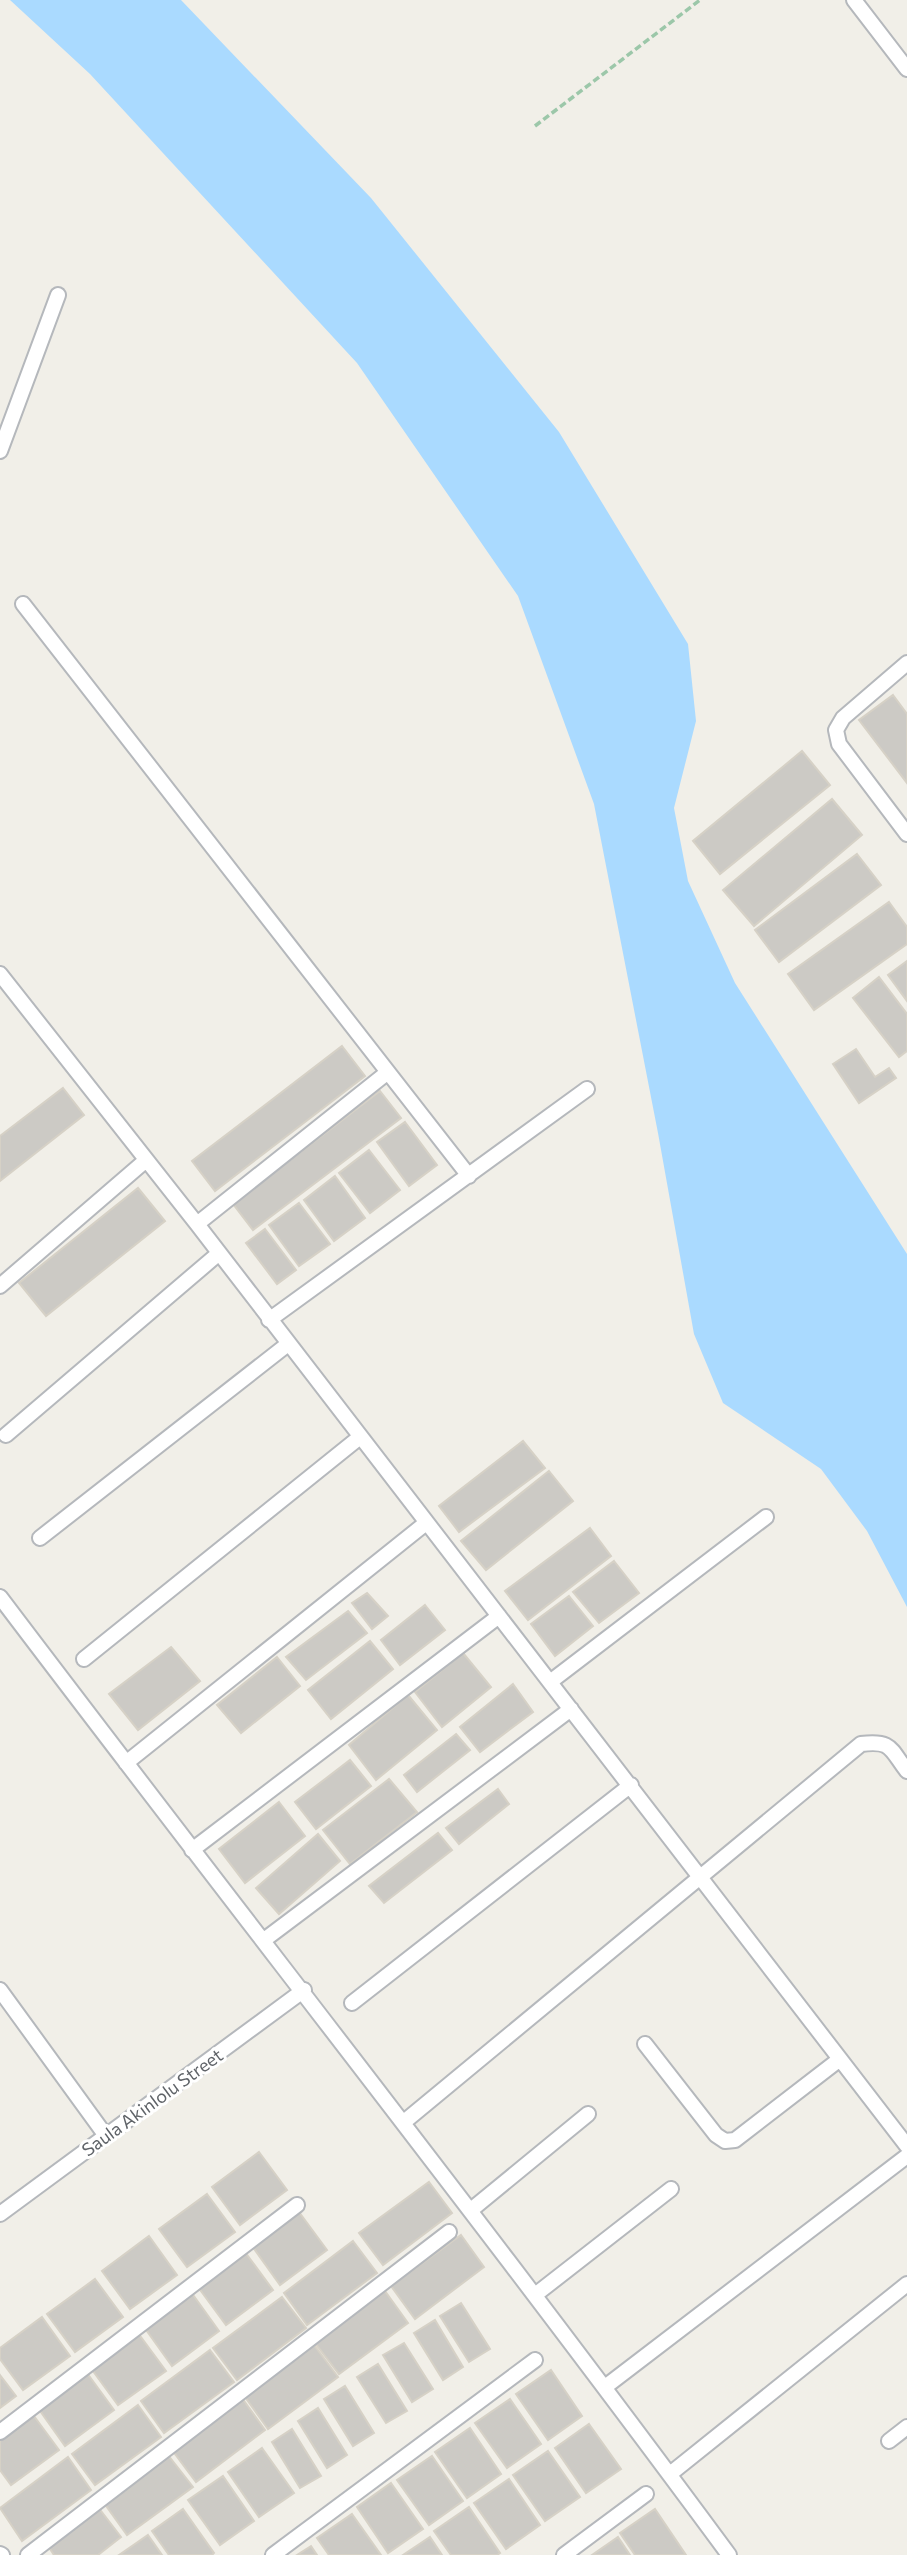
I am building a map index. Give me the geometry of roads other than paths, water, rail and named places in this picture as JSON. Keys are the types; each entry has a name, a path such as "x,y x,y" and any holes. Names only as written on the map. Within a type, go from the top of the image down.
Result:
{"street":[{"path":"854,0 907,69"},
{"path":"0,451 58,295"},
{"path":"23,604 470,1176"},
{"path":"907,663 843,718 836,730 839,744 907,834"},
{"path":"0,974 631,1785 907,2147"},
{"path":"197,1224 388,1072"},
{"path":"269,1320 587,1090"},
{"path":"0,1286 145,1161"},
{"path":"6,1435 218,1254"},
{"path":"40,1538 288,1344"},
{"path":"84,1659 360,1437"},
{"path":"550,1682 766,1517"},
{"path":"126,1763 426,1523"},
{"path":"0,1597 192,1850 304,1990 729,2555"},
{"path":"192,1850 499,1616"},
{"path":"264,1940 571,1709"},
{"path":"404,2122 861,1744 878,1742 890,1748 907,1771"},
{"path":"352,2003 631,1785"},
{"path":"0,1990 106,2136"},
{"name":"Saula Akinlolu Street","path":"0,2214 304,1990"},
{"path":"645,2044 716,2136 725,2141 735,2140 840,2059"},
{"path":"471,2210 588,2113"},
{"path":"605,2388 907,2156"},
{"path":"535,2295 671,2189"},
{"path":"0,2432 297,2205"},
{"path":"29,2555 449,2232"},
{"path":"670,2474 907,2284"},
{"path":"273,2555 535,2360"},
{"path":"889,2441 907,2427"},
{"path":"565,2555 646,2494"}],"water":[{"path":"10,0 181,0 371,198 559,432 688,644 696,721 674,808 688,881 735,983 907,1254 907,1607 867,1531 821,1469 723,1403 694,1334 594,804 518,596 357,363 90,74"}]}
